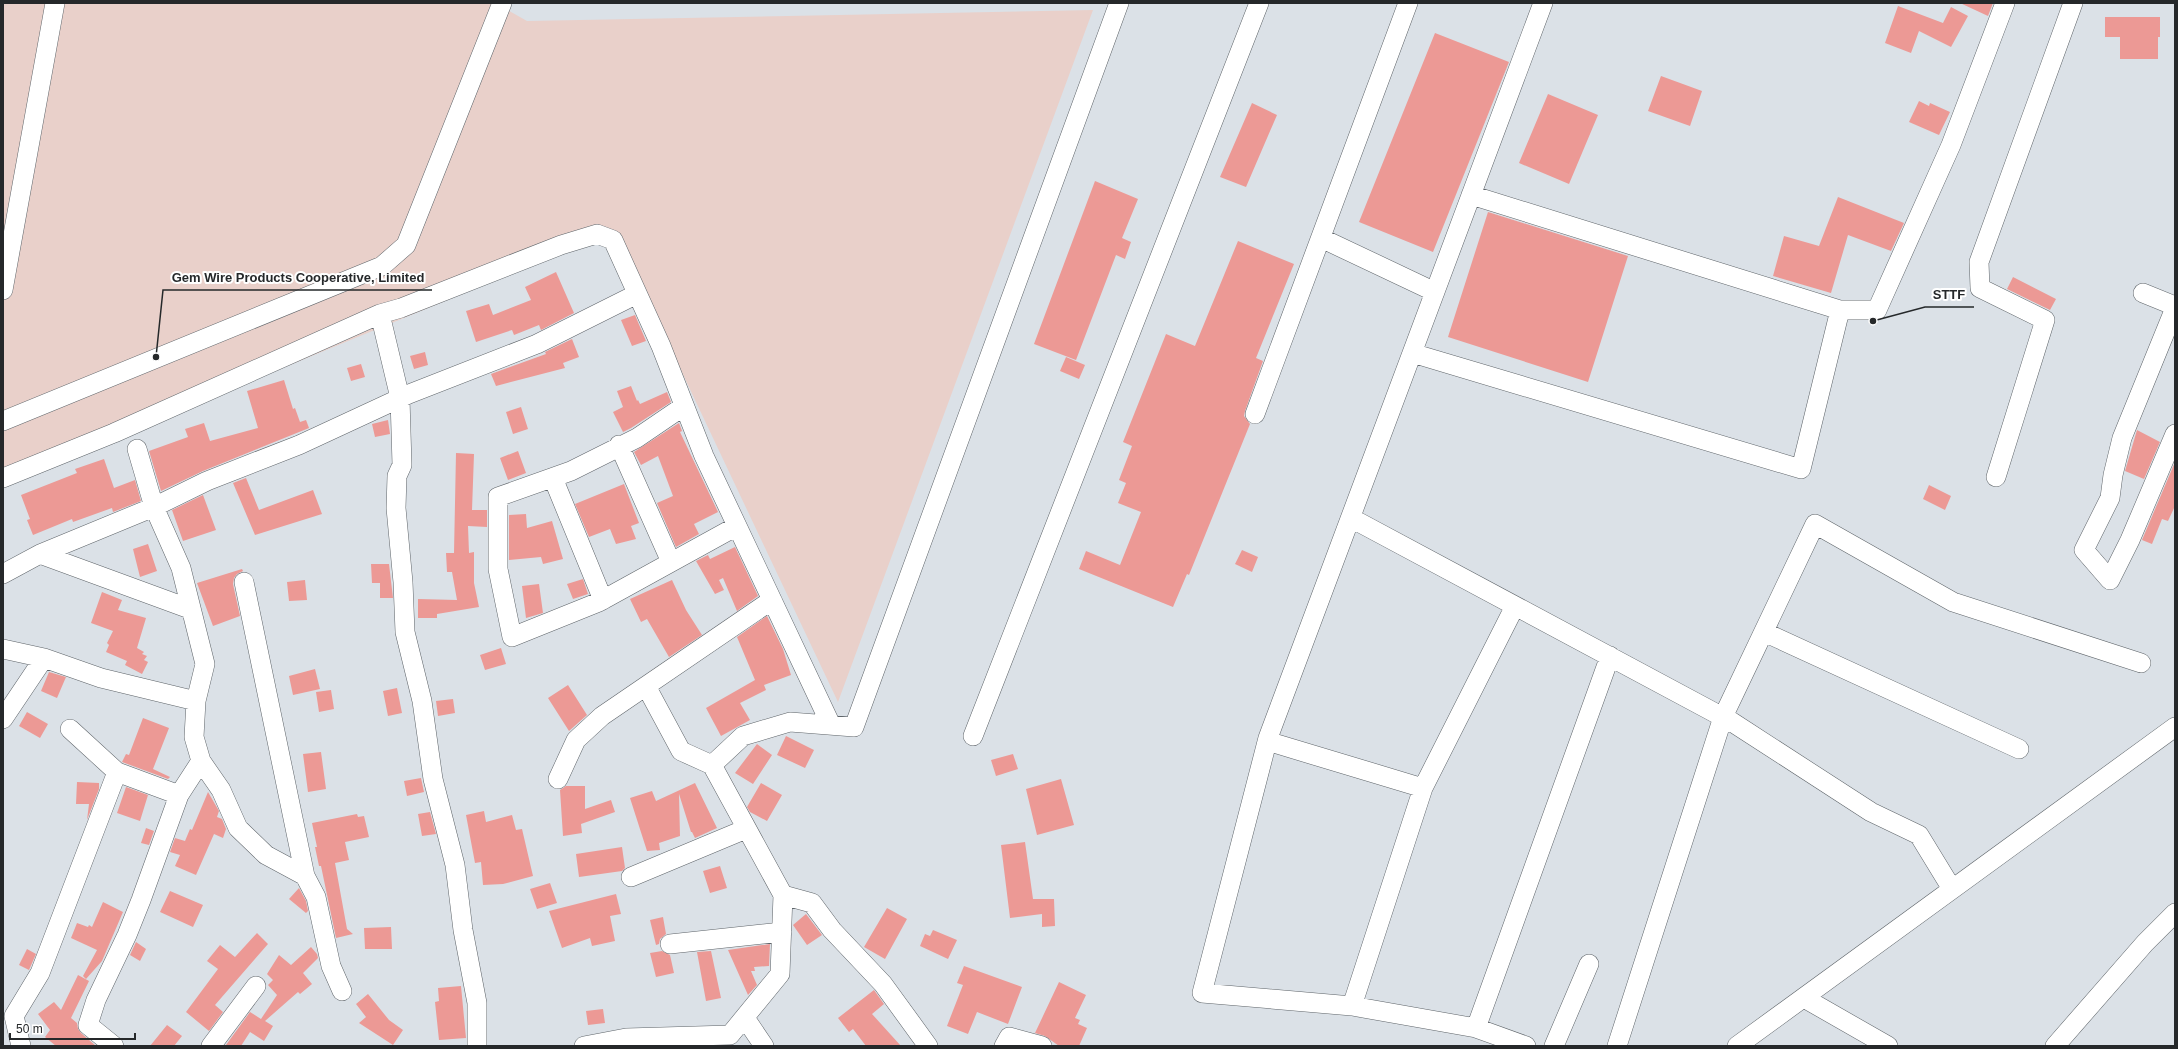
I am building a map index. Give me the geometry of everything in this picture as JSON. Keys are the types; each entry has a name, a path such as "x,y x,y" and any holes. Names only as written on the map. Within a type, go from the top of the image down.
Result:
{"street":[{"path":"3,290 55,3"},
{"path":"3,421 382,266 406,245 502,3"},
{"path":"712,765 743,736 790,722 854,727 1119,3"},
{"path":"973,736 1259,3"},
{"path":"1255,414 1408,3"},
{"path":"1526,1046 1476,1028 1352,1006 1202,993 1268,738 1543,3"},
{"path":"1471,195 1840,310 1877,310 1951,145 2006,3"},
{"path":"1996,477 2045,320 1980,288 1979,262 2073,3"},
{"path":"3,478 114,433 380,314 401,308 561,245 597,234 613,240 661,346 704,456 831,725"},
{"path":"1321,238 1435,292"},
{"path":"2143,293 2175,307 2122,438 2113,475 2110,498 2084,550 2110,580 2130,540 2173,442"},
{"path":"3,574 40,554 154,506 208,481 299,445 400,398 538,344 637,294"},
{"path":"1412,353 1801,469 1840,310"},
{"path":"380,314 400,398 402,465 397,476 396,508 403,582 405,632 422,701 433,779 455,864 463,930 476,1004 477,1046"},
{"path":"684,406 636,438 619,445 570,471 498,497 498,569 512,637 603,600 737,526"},
{"path":"619,445 671,562"},
{"path":"137,449 154,506 181,568 190,609 205,664 196,701 194,737 201,761 221,790 238,828 266,855 305,876"},
{"path":"553,478 603,600"},
{"path":"1351,518 1723,717 1871,812 1919,835 1952,889"},
{"path":"1617,1046 1723,717 1815,524 1954,602 2141,663"},
{"path":"40,554 190,609"},
{"path":"244,582 305,876 316,897 331,966 342,991"},
{"path":"558,779 576,740 602,716 661,674 772,600"},
{"path":"1352,1006 1423,788 1516,606"},
{"path":"1764,632 2019,749"},
{"path":"3,649 44,658 101,678 196,701"},
{"path":"1476,1028 1610,656"},
{"path":"3,719 44,658"},
{"path":"584,1046 626,1038 730,1035 780,974 783,895 712,765 681,751 646,686"},
{"path":"1737,1046 2175,727"},
{"path":"70,729 117,772 179,795"},
{"path":"1277,744 1423,788"},
{"path":"114,1046 88,1025 96,1000 127,935 141,900 179,795 201,761"},
{"path":"21,1046 14,1016 40,973 117,772"},
{"path":"631,876 746,829"},
{"path":"783,895 812,903 832,930 884,984 928,1046"},
{"path":"2055,1046 2145,943 2175,913"},
{"path":"670,944 782,932"},
{"path":"1554,1046 1589,964"},
{"path":"210,1046 256,986"},
{"path":"1804,998 1888,1046"},
{"path":"745,1018 764,1046"},
{"path":"1004,1046 1009,1037 1042,1046"}],"shaded area":[{"path":"4,3 495,3 527,21 1093,10 838,702 615,231 3,483"}],"building":[{"path":"1960,3 1993,3 1988,16"},
{"path":"1898,6 1943,23 1951,7 1968,16 1951,47 1919,31 1911,53 1885,43"},
{"path":"2105,17 2160,17 2158,59 2120,59 2120,37 2105,37"},
{"path":"1435,33 1509,62 1433,252 1359,222"},
{"path":"1661,76 1702,91 1690,126 1648,111"},
{"path":"1548,94 1598,115 1569,184 1519,163"},
{"path":"1919,101 1929,106 1930,103 1950,112 1939,135 1909,122"},
{"path":"1252,103 1277,115 1246,187 1220,177"},
{"path":"1095,181 1138,199 1122,238 1131,242 1125,259 1116,255 1076,360 1034,344"},
{"path":"1838,197 1904,223 1891,251 1848,235 1831,293 1773,276 1784,236 1819,246"},
{"path":"1488,212 1628,256 1588,382 1448,337"},
{"path":"1238,241 1294,264 1256,358 1263,361 1245,411 1244,416 1250,424 1189,575 1187,574 1173,607 1079,569 1086,551 1120,565 1141,512 1118,503 1126,483 1119,480 1132,446 1123,442 1166,334 1195,346"},
{"path":"556,272 574,313 541,330 539,325 514,335 512,330 476,342 466,311 489,304 493,315 531,300 525,287"},
{"path":"2013,277 2056,299 2050,310 2007,289"},
{"path":"635,315 646,341 632,346 621,320"},
{"path":"572,339 579,357 563,363 565,368 496,386 491,374 546,354 545,352"},
{"path":"425,352 428,365 414,369 410,356"},
{"path":"1066,357 1085,365 1079,379 1060,371"},
{"path":"361,364 365,377 351,381 347,368"},
{"path":"284,380 293,409 295,408 300,422 306,420 309,428 203,471 161,491 149,451 188,437 185,429 204,423 210,441 258,428 247,391"},
{"path":"631,386 637,401 638,400 640,404 667,392 671,402 623,432 613,412 623,407 617,391"},
{"path":"521,407 528,429 513,434 506,412"},
{"path":"388,420 390,434 375,437 372,424"},
{"path":"679,423 682,431 680,432 718,512 694,524 699,534 676,547 657,503 673,496 658,456 641,465 634,452"},
{"path":"2137,430 2160,442 2144,479 2125,471"},
{"path":"518,451 526,473 508,480 500,458"},
{"path":"456,453 474,454 472,510 487,510 487,527 468,526 469,553 474,552 474,583 479,607 437,614 437,618 418,618 418,599 457,600 452,572 447,572 446,553 454,553"},
{"path":"104,459 114,488 135,480 141,501 113,512 112,508 73,522 72,519 33,535 27,520 30,519 21,495 77,473 75,469"},
{"path":"2175,462 2175,506 2168,521 2162,519 2152,544 2142,540"},
{"path":"246,478 259,510 313,490 322,514 255,535 233,483"},
{"path":"624,484 639,523 631,526 636,539 616,544 610,529 589,537 575,504"},
{"path":"1929,485 1951,496 1945,510 1923,499"},
{"path":"203,495 216,530 183,541 172,510"},
{"path":"526,514 527,528 552,521 563,559 543,564 541,557 509,560 509,515"},
{"path":"148,544 157,571 140,577 133,549"},
{"path":"735,547 758,596 737,611 723,578 719,580 724,590 715,594 696,561 708,555 710,559"},
{"path":"1242,550 1258,557 1252,572 1235,564"},
{"path":"371,564 389,564 393,598 380,598 380,583 372,583"},
{"path":"242,569 243,571 237,574 234,578 233,584 240,616 213,626 197,583"},
{"path":"583,579 588,594 573,599 567,584"},
{"path":"305,580 307,600 289,601 287,582"},
{"path":"672,580 686,610 702,635 669,657 647,619 641,622 630,599"},
{"path":"539,584 543,613 526,618 522,586"},
{"path":"102,592 122,600 118,610 146,618 137,648 144,652 142,654 147,656 144,660 148,662 142,674 125,665 127,661 106,652 109,645 107,643 113,631 91,623"},
{"path":"767,616 783,649 791,675 764,685 766,690 740,703 750,720 721,736 706,708 755,680 737,637"},
{"path":"501,648 506,664 485,670 480,655"},
{"path":"315,669 320,689 293,695 289,676"},
{"path":"49,672 66,677 57,698 41,691"},
{"path":"568,685 587,715 569,731 548,698"},
{"path":"397,688 402,713 388,716 383,691"},
{"path":"331,690 334,709 319,712 316,692"},
{"path":"453,699 455,713 438,716 436,701"},
{"path":"27,712 48,724 40,738 19,726"},
{"path":"143,718 169,728 153,769 170,777 168,779 122,762 126,754 129,755"},
{"path":"786,736 814,750 805,768 777,755"},
{"path":"757,744 772,755 753,784 735,773"},
{"path":"321,752 326,789 308,792 303,754"},
{"path":"1013,754 1018,769 996,776 991,760"},
{"path":"421,778 424,792 407,796 404,781"},
{"path":"1061,779 1074,825 1037,835 1026,789"},
{"path":"77,782 99,783 99,789 87,820 89,804 76,804"},
{"path":"695,783 717,828 695,838 691,832 679,794 680,836 659,843 660,850 647,851 630,798 652,791 656,801"},
{"path":"761,783 782,795 767,821 750,812 747,807"},
{"path":"566,786 585,786 585,809 611,800 615,812 581,824 582,833 563,836 560,790"},
{"path":"126,787 148,795 140,821 117,813"},
{"path":"208,792 219,811 217,817 222,819 226,829 223,838 214,834 196,875 175,866 180,855 170,852 175,838 185,841 190,829 192,830"},
{"path":"484,811 486,822 512,815 516,830 522,829 533,876 503,884 483,885 481,862 475,863 466,815"},
{"path":"430,812 436,834 422,836 418,814"},
{"path":"357,814 358,817 364,816 369,837 345,842 349,860 335,863 347,929 353,934 336,938 321,866 319,866 315,847 317,847 312,823"},
{"path":"146,828 154,831 149,845 141,843"},
{"path":"1025,842 1033,899 1054,899 1055,926 1042,927 1042,914 1010,918 1001,845"},
{"path":"622,847 625,868 622,871 579,877 576,854"},
{"path":"720,866 727,888 710,893 703,871"},
{"path":"550,883 557,903 537,909 530,889"},
{"path":"299,888 306,901 308,911 306,913 289,899"},
{"path":"170,891 203,905 193,927 160,912"},
{"path":"616,894 621,914 610,916 615,941 592,946 590,938 562,948 549,911"},
{"path":"103,902 123,912 102,961 86,979 83,976 97,950 71,938 77,923 92,927"},
{"path":"887,908 907,919 885,959 864,947"},
{"path":"806,914 822,935 807,945 793,925"},
{"path":"663,917 666,934 660,939 659,944 656,945 650,920"},
{"path":"391,927 392,949 365,949 364,928"},
{"path":"933,930 957,940 948,959 920,946 925,934 930,936"},
{"path":"257,933 268,944 215,1005 223,1012 209,1031 186,1012 218,969 207,961 220,945 235,957"},
{"path":"136,942 146,949 140,961 130,955"},
{"path":"770,944 769,966 754,967 755,971 751,971 757,985 748,995 728,950"},
{"path":"311,947 317,954 318,958 303,973 312,984 300,994 298,992 265,1021 273,1026 264,1041 250,1032 241,1046 226,1045 250,1012 261,1019 277,995 268,985 273,980 267,974 279,955 291,965"},
{"path":"27,949 36,954 29,970 19,965"},
{"path":"662,951 670,955 674,973 656,977 650,953"},
{"path":"711,951 721,998 706,1001 697,952"},
{"path":"964,966 1022,987 1008,1024 977,1012 968,1034 947,1026 963,985 957,983"},
{"path":"78,975 89,981 71,1018 77,1023 78,1029 81,1033 96,1046 56,1046 45,1037 50,1030 38,1014 54,1002 61,1010"},
{"path":"1059,982 1086,995 1075,1018 1080,1020 1078,1024 1087,1028 1079,1046 1059,1046 1045,1036 1035,1033"},
{"path":"461,986 466,1038 439,1040 435,1002 439,1001 438,988"},
{"path":"874,990 884,1004 872,1014 901,1046 866,1046 853,1029 849,1032 838,1018"},
{"path":"368,994 389,1020 403,1030 393,1045 359,1023 366,1017 356,1004"},
{"path":"603,1009 605,1023 588,1025 586,1011"},
{"path":"167,1025 182,1036 174,1046 150,1046"}],"place":[{"name":"STTF","path":"1873,321"},
{"name":"Gem Wire Products Cooperative, Limited","path":"156,357"}]}
